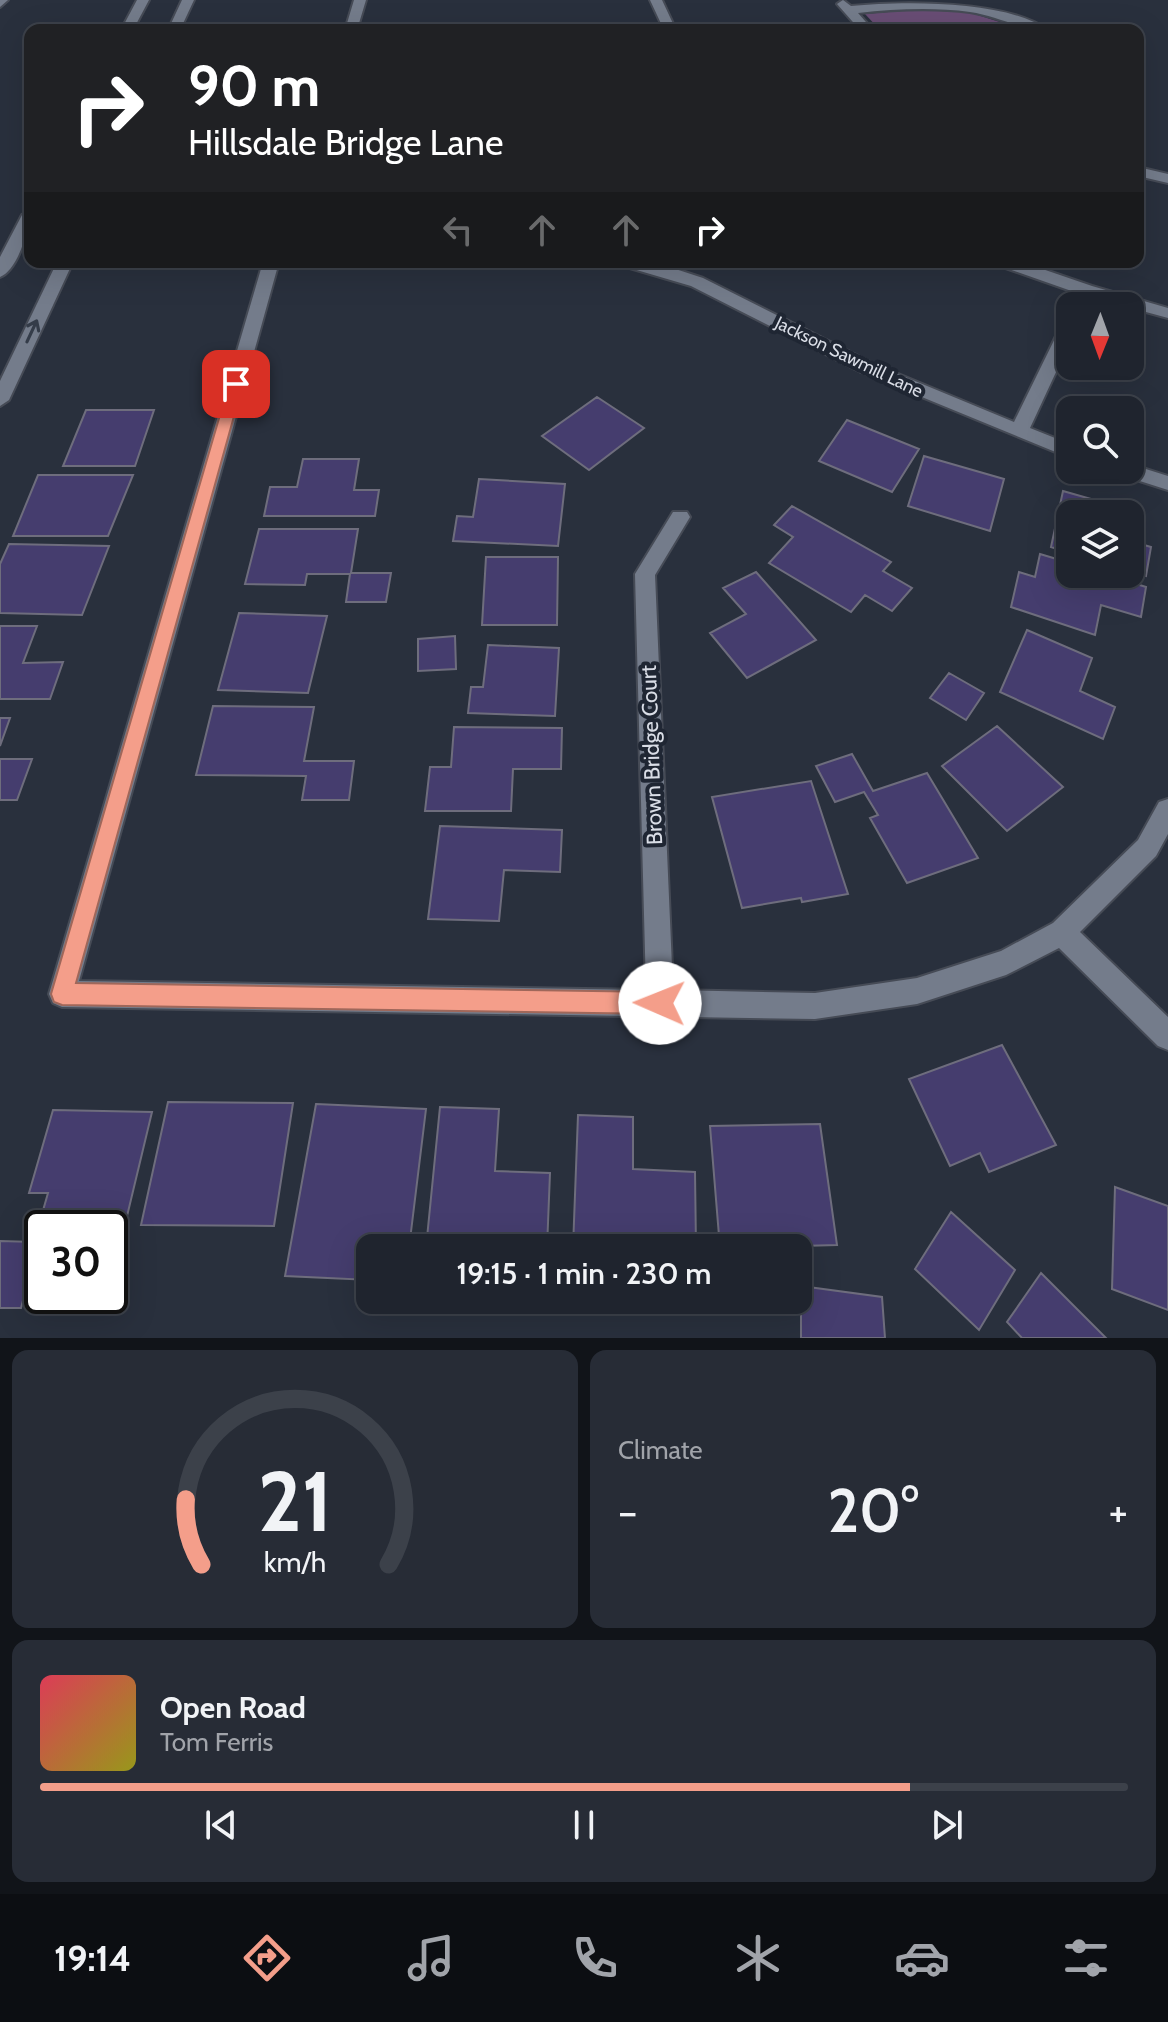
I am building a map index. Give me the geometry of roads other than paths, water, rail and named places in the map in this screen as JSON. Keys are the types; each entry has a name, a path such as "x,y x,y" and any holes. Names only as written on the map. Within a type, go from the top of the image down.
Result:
{"street":[{"path":"130,24 143,0"},
{"path":"177,24 188,0"},
{"path":"353,24 360,0"},
{"path":"656,0 667,24"},
{"path":"843,5 861,24"},
{"path":"843,5 970,7 1026,24"},
{"path":"1144,173 1168,179"},
{"path":"0,272 24,226"},
{"path":"0,400 62,268"},
{"path":"269,268 62,994 815,1006 917,991 1006,962 1062,932 1147,848 1168,810"},
{"name":"Jackson Sawmill Lane","path":"656,268 719,290 814,342 932,398 1056,446"},
{"path":"1019,268 1069,292"},
{"path":"1144,309 1168,313"},
{"path":"1019,431 1056,353"},
{"path":"1144,475 1168,483"},
{"name":"Brown Bridge Court","path":"660,1003 645,574 680,517"},
{"path":"1062,932 1168,1036"}]}
